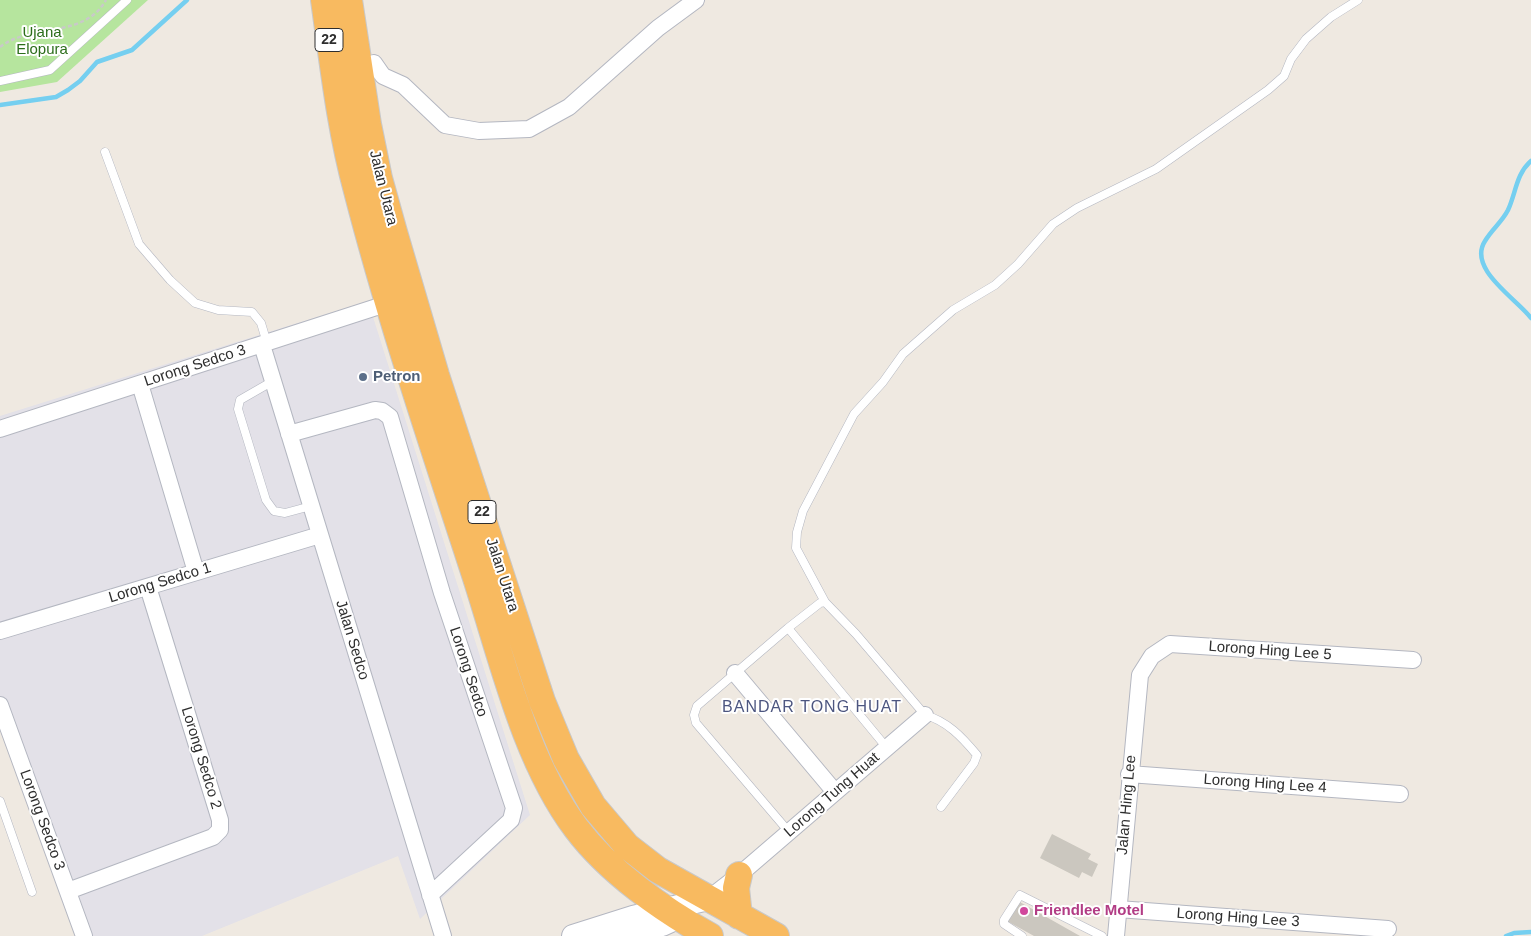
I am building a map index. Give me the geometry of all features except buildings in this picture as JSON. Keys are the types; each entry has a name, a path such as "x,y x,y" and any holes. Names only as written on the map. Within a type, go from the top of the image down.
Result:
{"highway":[{"name":"Jalan Utara","path":"324,0 342,118 356,189 389,303 526,734 548,782 576,828 590,844 666,920 710,936"},
{"name":"Jalan Utara","path":"349,0 366,64 379,178 436,375 542,701 566,759 594,806 627,846 658,870 776,936"},
{"path":"364,0 366,64 347,69 345,78 367,192 372,247"},
{"path":"739,875 736,894 739,916"}],"main road":[{"path":"621,936 666,920 708,899"},
{"path":"573,936 666,920"}],"street":[{"path":"366,64 383,76 404,85 445,124 479,131 529,129 569,108 658,28 696,0"},
{"name":"Lorong Sedco 3","path":"0,429 389,303"},
{"name":"Jalan Sedco","path":"264,344 289,434 443,936"},
{"path":"140,384 196,572"},
{"name":"Lorong Sedco","path":"289,434 374,410 382,411 390,417 442,593 514,808 511,820 430,895"},
{"name":"Lorong Sedco 1","path":"0,631 320,535"},
{"name":"Lorong Sedco 2","path":"68,891 213,837 221,826 148,587"},
{"name":"Lorong Hing Lee 5","path":"1140,675 1152,656 1170,644 1413,660"},
{"path":"735,673 836,792"},
{"name":"Jalan Hing Lee","path":"1116,936 1129,774 1140,675"},
{"name":"Lorong Sedco 3","path":"0,705 4,729 84,936"},
{"name":"Lorong Tung Huat","path":"708,899 739,875 925,715"},
{"name":"Lorong Hing Lee 4","path":"1129,774 1400,794"},
{"name":"Lorong Hing Lee 3","path":"1118,909 1388,929"}],"lane":[{"path":"0,81 41,74 50,70 127,0"},
{"path":"941,807 974,763 977,755 964,739 940,719 925,715 856,634 825,602 796,548 797,532 804,511 854,414 883,382 902,354 953,310 994,285 1018,264 1053,224 1077,208 1156,169 1268,90 1284,76 1291,59 1306,39 1331,17 1358,0"},
{"path":"104,152 138,244 170,280 195,303 218,310 252,312 261,323 264,344"},
{"path":"273,381 240,400 238,409 266,500 274,512 285,513 311,506"},
{"path":"789,832 696,723 694,715 697,706 735,673 788,628 820,603 825,602"},
{"path":"788,628 887,748"},
{"path":"0,801 32,892"},
{"path":"1022,936 1004,924 1017,896 1020,895 1102,936"}],"path":[{"path":"0,47 23,35 68,27 87,19 106,0"}],"shaded area":[{"path":"368,301 530,815 420,919 398,856 202,936 76,936 0,725 0,416"}],"green space":[{"name":"Ujana Elopura","path":"0,0 148,0 57,82 0,92"}],"waterway":[{"path":"0,105 56,97 80,81 97,62 132,50 187,0"},
{"path":"1531,161 1519,178 1508,210 1485,241 1481,252 1488,273 1531,318"},
{"path":"1506,936 1514,933 1531,932"}],"place":[{"name":"Petron","path":"363,377"},
{"name":"Friendlee Motel","path":"1024,911"}],"district":[{"name":"BANDAR TONG HUAT","path":"812,708"}]}
